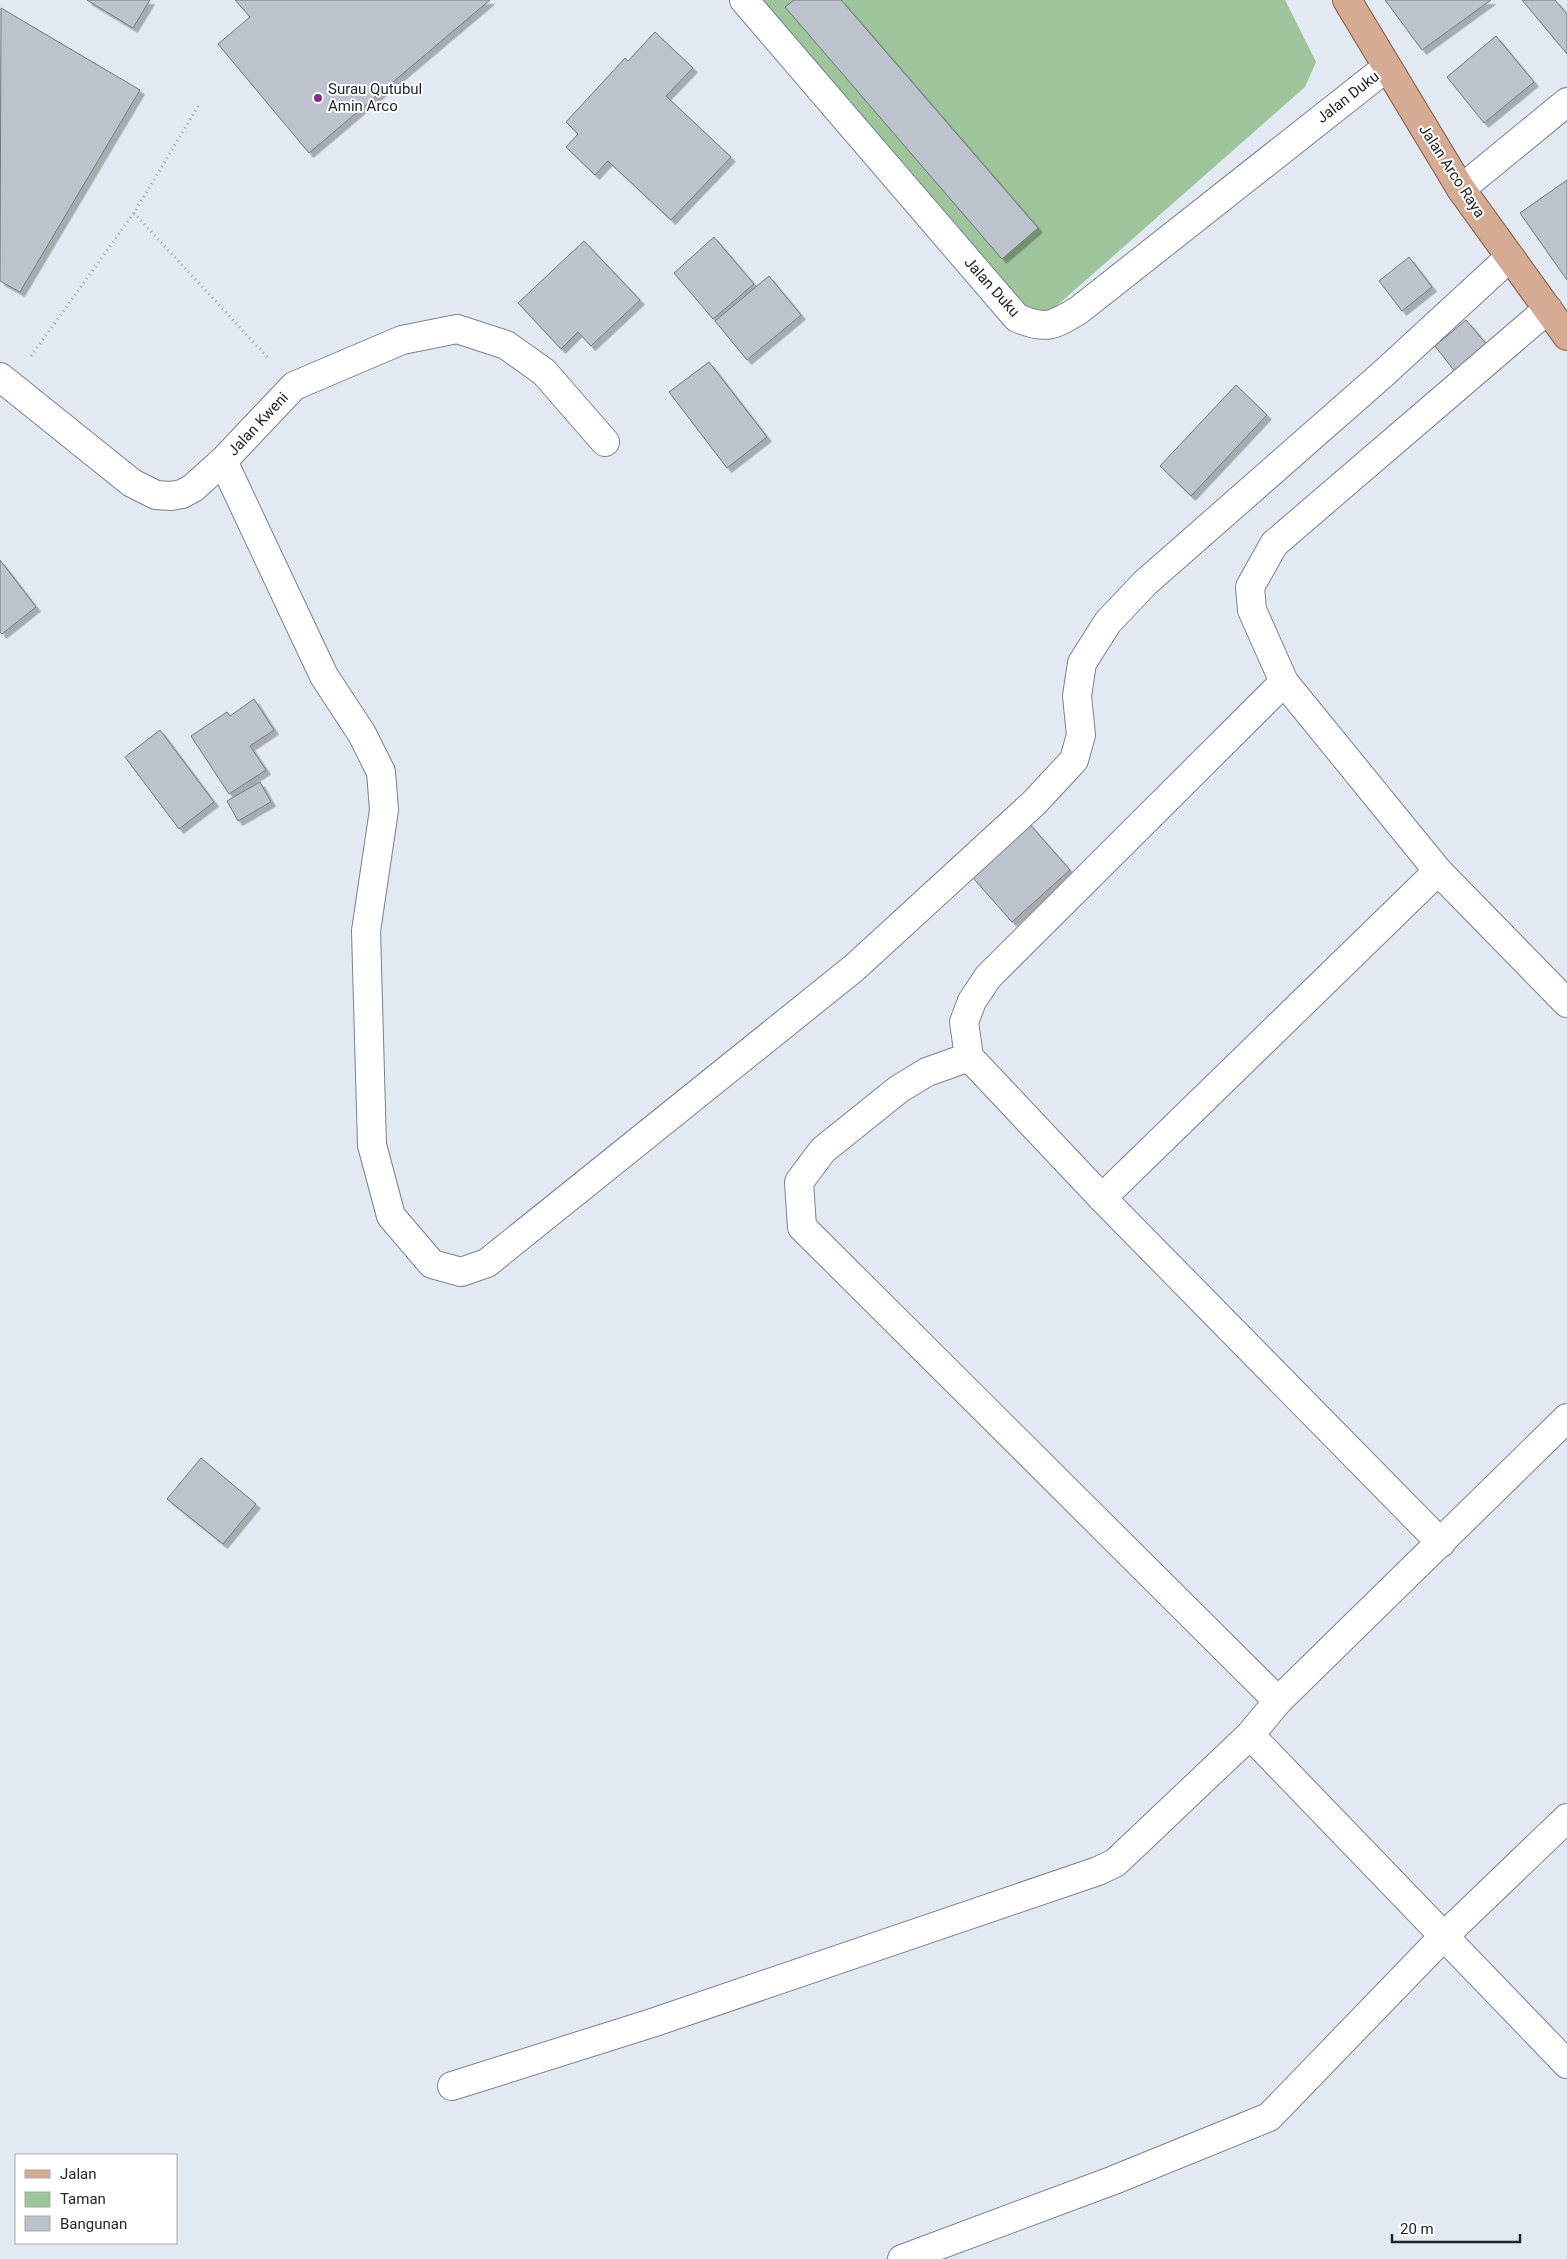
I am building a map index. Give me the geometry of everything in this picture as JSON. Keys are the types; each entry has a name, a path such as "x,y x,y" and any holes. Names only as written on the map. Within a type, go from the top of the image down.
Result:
{"main road":[{"name":"Jalan Arco Raya","path":"1348,0 1461,189 1567,336"}],"street":[{"name":"Jalan Duku","path":"744,0 1017,318 1036,326 1057,323 1079,310 1387,67"},
{"path":"1461,189 1567,102"},
{"path":"224,461 324,676 362,734 381,772 384,810 366,931 372,1145 391,1216 432,1264 461,1272 487,1263 854,968 1034,803 1074,760 1081,736 1077,696 1082,663 1108,622 1145,582 1384,373 1510,257"},
{"path":"1548,310 1274,544 1250,587 1252,610 1284,682 1438,871 1567,1003"},
{"name":"Jalan Kweni","path":"5,381 132,483 156,495 171,496 182,494 193,488 224,461 294,386 402,340 457,330 506,345 544,372 604,442"},
{"path":"1284,682 988,977 972,1001 964,1022 969,1057 1102,1198 1441,1543"},
{"path":"1102,1198 1438,871"},
{"path":"969,1057 927,1072 906,1085 823,1150 799,1182 802,1227 1278,1701"},
{"path":"452,2086 652,2023 1098,1871 1115,1862 1250,1735 1278,1701 1567,1418"},
{"path":"1250,1735 1567,2064"},
{"path":"902,2259 1114,2180 1268,2117 1443,1937 1567,1818"}],"path":[{"path":"5,381 134,213 200,102"},
{"path":"134,213 294,386"}],"green space":[{"path":"730,0 1285,0 1316,62 1305,87 1044,317 1001,311 893,163"}],"building":[{"path":"87,0 150,0 133,28"},
{"name":"Surau Qutubul Amin Arco","path":"235,0 490,0 309,153 218,44 250,17"},
{"path":"794,0 841,0 1038,228 1002,259 785,7"},
{"path":"1385,0 1491,0 1422,50"},
{"path":"1522,0 1555,0 1567,14 1567,54"},
{"path":"1,8 140,90 20,292 0,281"},
{"path":"655,32 693,68 666,96 731,157 671,220 608,161 595,175 566,147 578,134 566,122 625,58 628,61"},
{"path":"1496,36 1534,82 1484,123 1447,77"},
{"path":"1567,180 1567,280 1520,213"},
{"path":"714,237 754,284 713,319 674,273"},
{"path":"584,241 640,300 591,346 578,332 561,349 518,303"},
{"path":"1409,257 1432,287 1402,311 1379,281"},
{"path":"769,276 801,315 747,360 715,321"},
{"path":"1466,320 1488,346 1456,373 1435,346"},
{"path":"709,362 767,437 727,468 669,392"},
{"path":"1236,385 1267,415 1191,496 1160,466"},
{"path":"0,560 36,607 2,634 0,632"},
{"path":"254,699 274,730 250,746 266,770 229,794 191,736 227,712 230,716"},
{"path":"160,730 214,802 179,829 125,757"},
{"path":"260,782 271,802 238,821 227,801"},
{"path":"1026,820 1070,870 1012,922 967,871"},
{"path":"201,1458 256,1504 223,1544 167,1499"}],"place":[{"name":"Surau Qutubul Amin Arco","path":"318,98"}]}
